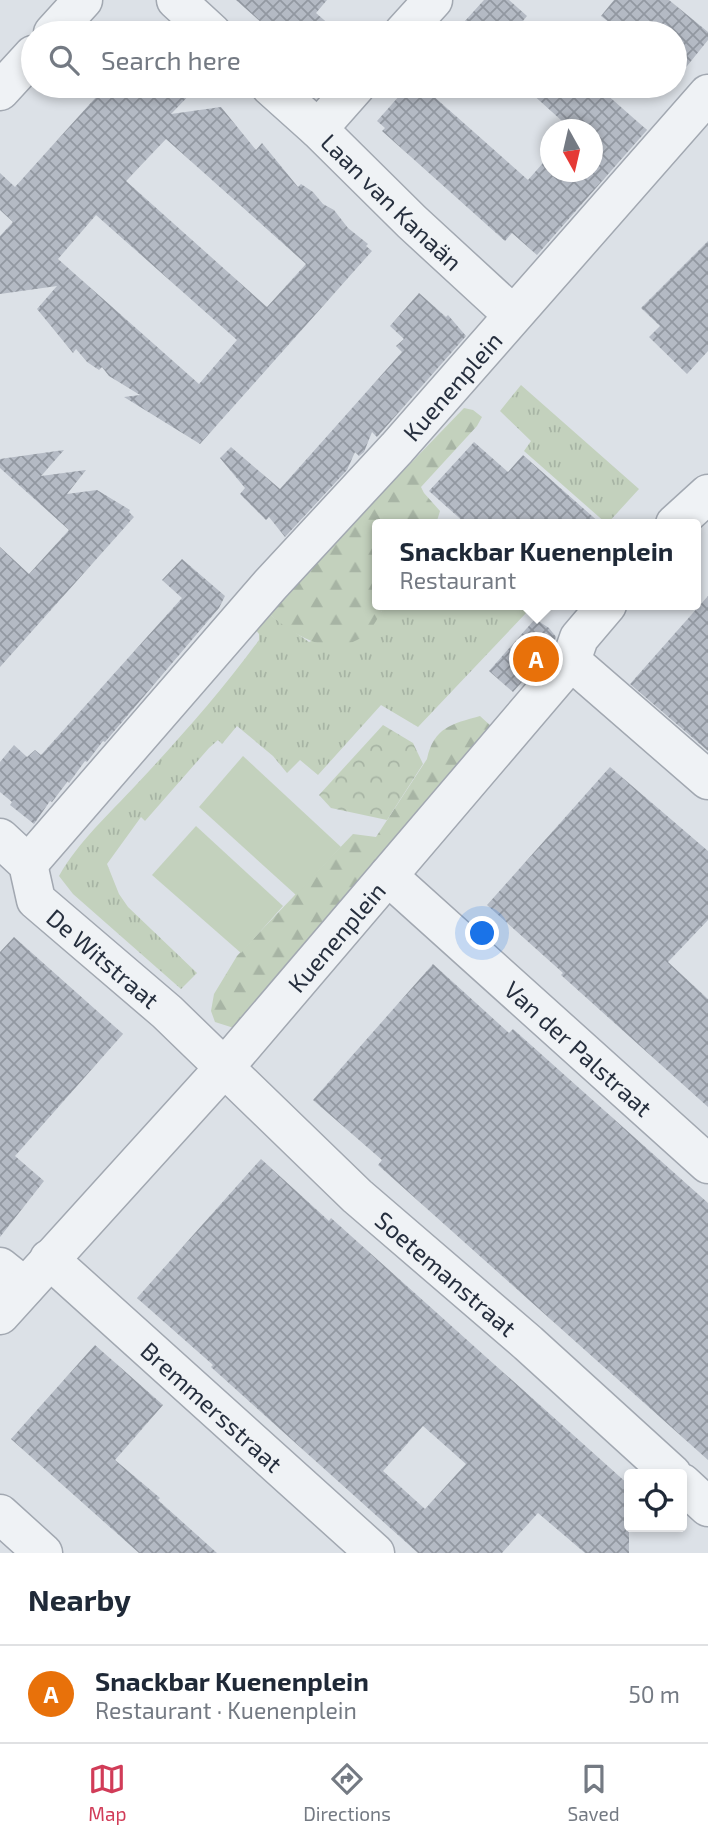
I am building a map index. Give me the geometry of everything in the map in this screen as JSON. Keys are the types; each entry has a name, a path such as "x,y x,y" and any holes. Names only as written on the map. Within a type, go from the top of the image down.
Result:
{"street":[{"path":"64,21 83,0"},
{"path":"176,0 199,21"},
{"path":"414,21 433,0"},
{"path":"0,91 21,68"},
{"name":"Kuenenplein","path":"28,864 270,585 397,447 708,94"},
{"name":"Laan van Kanaän","path":"284,98 513,315"},
{"path":"318,128 345,98"},
{"path":"680,519 708,494"},
{"name":"Kuenenplein","path":"0,1315 25,1271 223,1069 571,661 579,639 603,610"},
{"path":"571,661 708,780"},
{"path":"0,838 28,864"},
{"name":"De Witstraat","path":"28,864 36,900 167,1012 223,1069"},
{"name":"Van der Palstraat","path":"388,876 708,1164"},
{"name":"Soetemanstraat","path":"223,1069 357,1196 528,1343 667,1469"},
{"name":"Bremmersstraat","path":"25,1271 376,1553"},
{"path":"687,1488 708,1507"},
{"path":"0,1514 43,1553"}],"green space":[{"path":"521,385 639,489 612,519 601,519 524,451 531,441 500,411"},
{"path":"464,408 473,410 482,417 477,426 421,487 440,511 438,519 372,519 372,610 382,610 364,636 351,643 325,645 300,636 267,612"},
{"path":"266,612 309,642 381,612 527,612 418,727 381,705 318,775 300,760 287,773 273,756 237,726 222,744 218,740 209,748 145,821 141,817 107,864 119,894 128,907 197,973 181,989 73,894 59,876 85,840 230,678 259,640 255,629"},
{"path":"480,716 492,727 237,1029 215,1022 211,1011 214,994 237,956 353,834 376,837 427,759 439,733"},
{"path":"383,725 413,743 423,764 387,820 331,808 319,795"},
{"path":"243,756 341,847 296,895 199,807"},
{"path":"196,826 283,906 241,953 152,875"}],"building":[{"path":"236,0 327,0 316,13 325,21 260,21"},
{"path":"484,0 509,0 527,16 523,21 465,21"},
{"path":"614,0 669,0 708,32 708,40 687,66 687,21 607,21 601,16"},
{"path":"95,98 186,98 171,114 221,107 256,150 262,143 298,187 301,184 334,210 372,251 200,444 124,397 140,395 109,376 102,367 99,370 87,362 76,349 73,353 37,309 57,286 0,294 0,236 13,222 0,210 0,173 15,187","holes":["166,139 306,264 267,307 126,181","96,215 237,340 199,384 58,259"]},
{"path":"397,98 436,98 528,180 540,166 540,182 601,182 537,255 512,233 505,241 382,131 385,128 377,121"},
{"path":"537,98 611,98 647,130 603,180 603,119 560,119"},
{"path":"708,241 708,351 687,374 649,337 660,326 641,308"},
{"path":"419,293 446,317 448,315 466,336 377,437 372,432 364,452 359,456 355,452 347,470 285,537 269,517 266,520 240,494 245,488 220,458 231,447 280,489 402,352 396,346 404,339 390,326"},
{"path":"474,442 508,472 523,455 595,519 460,519 429,491"},
{"path":"64,450 41,476 86,470 67,494 97,490 130,510 134,517 0,667 0,547 29,574 69,530 0,468 0,459"},
{"path":"182,559 225,596 219,608 105,742 103,741 87,762 85,761 52,802 50,801 34,824 10,805 12,802 0,792 0,762 14,745 27,757 35,750 41,755 182,598 162,580"},
{"path":"708,596 708,751 630,684 696,610 701,610 701,604"},
{"path":"535,619 549,628 556,637 552,648 513,692 489,671"},
{"path":"610,767 708,851 708,920 668,962 708,999 708,1107 487,905"},
{"path":"14,937 123,1034 15,1156 44,1181 0,1237 0,952"},
{"path":"433,964 509,1033 513,1029 708,1203 708,1460 378,1165 382,1160 313,1100"},
{"path":"261,1159 329,1221 331,1218 624,1481 624,1532 629,1532 629,1553 585,1553 538,1513 502,1553 418,1553 211,1367 213,1365 137,1298","holes":["423,1426 466,1464 425,1509 383,1471"]},
{"path":"95,1345 163,1405 115,1460 160,1498 158,1500 217,1553 139,1553 11,1439"}],"place":[{"name":"Snackbar Kuenenplein","path":"536,659"}]}
